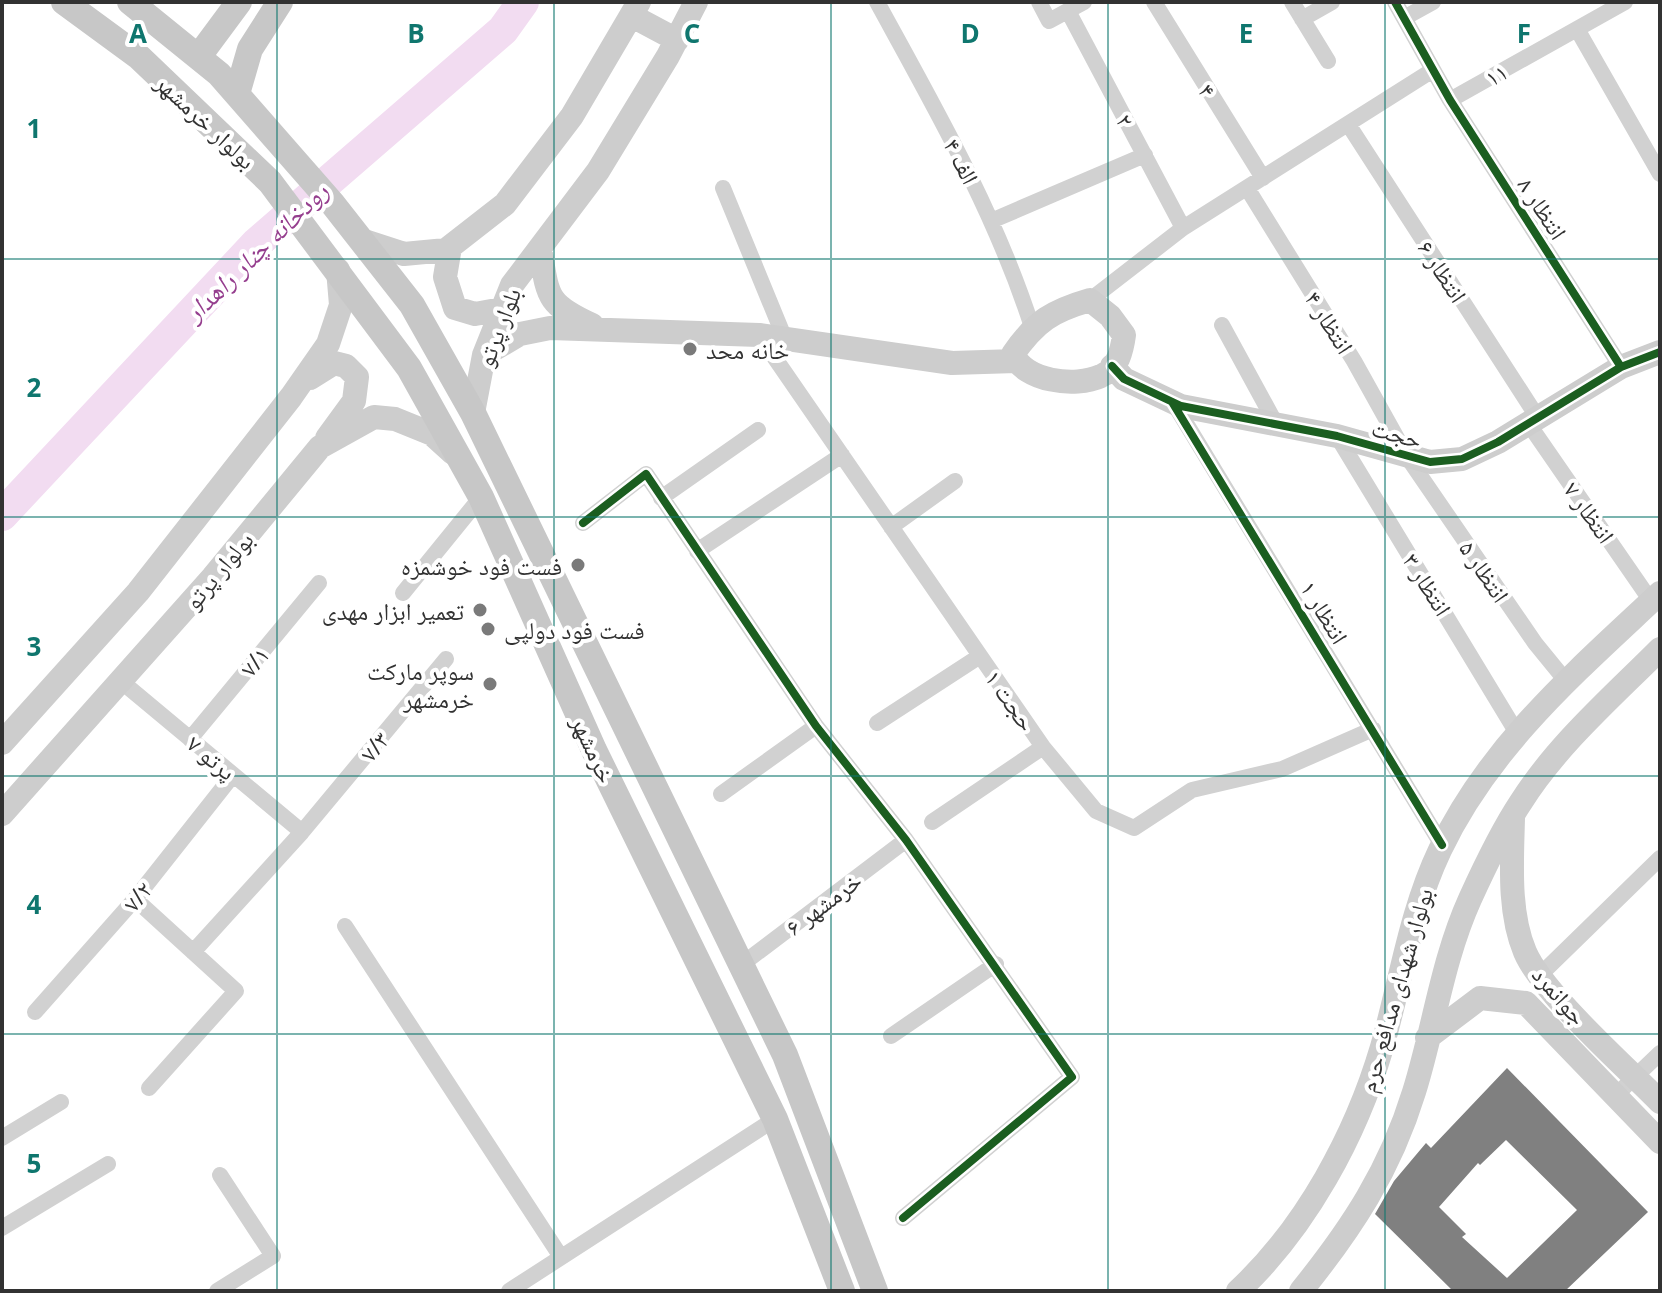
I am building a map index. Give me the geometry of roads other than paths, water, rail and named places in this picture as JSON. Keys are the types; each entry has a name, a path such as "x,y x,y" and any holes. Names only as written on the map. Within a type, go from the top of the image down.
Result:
{"main road":[{"name":"بولوار خرمشهر","path":"64,2 139,57 270,182 307,228"},
{"name":"خرمشهر","path":"130,2 199,56 237,94 332,203 412,305 473,413 785,1055 875,1291"},
{"path":"199,56 239,2"},
{"path":"237,94 250,49 280,2"},
{"path":"605,331 559,310 547,289 540,248 598,171 677,40 696,2"},
{"path":"361,240 404,254 450,247 505,204 572,116 636,9 677,40"},
{"name":"خرمشهر","path":"307,228 409,368 464,463 590,742 775,1119 842,1291"},
{"path":"450,247 445,277 455,308 475,314 502,309"},
{"name":"بلوار پرتو","path":"473,413 484,355 502,309 512,285 540,248"},
{"name":"بولوار پرتو","path":"2,743 138,592 291,397 328,344 341,305 338,270"},
{"path":"1090,300 1110,316 1124,335 1121,357 1102,376 1069,381 1034,376 1018,367 1013,354 1032,327 1060,309 1090,300"},
{"path":"484,355 520,334 550,328 759,335 952,363 1016,361"},
{"name":"حجت","path":"1112,366 1124,379 1172,402 1337,436 1430,462 1462,459 1533,421 1621,367 1660,352"},
{"path":"291,397 328,364 346,366 357,377 354,401 320,447"},
{"name":"بولوار پرتو","path":"2,814 122,682 320,447 374,417 395,419 432,434 464,463"},
{"name":"بولوار شهدای مدافع حرم","path":"1238,1291 1273,1254 1301,1217 1352,1126 1381,1048 1422,890 1442,845 1479,783 1517,733 1566,681 1656,597"},
{"name":"بولوار شهدای مدافع حرم","path":"1301,1291 1344,1237 1386,1170 1415,1090 1427,1038 1468,902 1513,814 1574,736 1660,649"},
{"path":"590,742 622,725"},
{"name":"جوانمرد","path":"1513,814 1514,908 1525,952 1540,975 1660,1102"},
{"name":"جوانمرد","path":"1427,1038 1480,998 1526,1003 1660,1142"}],"street":[{"name":"۴ الف","path":"877,2 968,170 1032,327"},
{"path":"1039,2 1049,21 1084,2"},
{"name":"۴","path":"1154,2 1263,178"},
{"path":"1292,2 1328,61"},
{"path":"1302,19 1332,2"},
{"name":"انتظار ۸","path":"1395,2 1450,100 1621,367"},
{"path":"1404,18 1433,2"},
{"name":"۱۱","path":"1450,100 1625,2"},
{"name":"۲","path":"1068,11 1183,228"},
{"path":"1577,29 1660,174"},
{"path":"1090,300 1183,228 1433,70"},
{"name":"انتظار ۶","path":"1348,124 1533,421"},
{"path":"991,221 1145,155"},
{"path":"723,188 785,339"},
{"name":"انتظار ۴","path":"1247,188 1354,361 1408,458"},
{"path":"1222,325 1276,424"},
{"name":"حجت ۱","path":"759,335 1043,747 1096,811 1134,828 1192,790 1282,769 1373,729"},
{"name":"انتظار ۱","path":"1172,402 1442,845"},
{"name":"انتظار ۷","path":"1533,421 1656,597"},
{"path":"661,498 758,430"},
{"name":"انتظار ۳","path":"1337,436 1517,733"},
{"path":"697,551 842,455"},
{"name":"انتظار ۵","path":"1408,458 1535,643 1566,681"},
{"path":"583,523 646,474 816,726 906,840 996,964 1072,1077 903,1218"},
{"path":"891,527 955,481"},
{"path":"403,593 481,497"},
{"name":"۷/۱","path":"190,739 319,583"},
{"path":"877,723 980,656"},
{"name":"۷/۳","path":"193,952 302,832 446,659"},
{"name":"پرتو ۷","path":"122,682 302,832"},
{"path":"721,794 816,726"},
{"path":"932,822 1043,747"},
{"name":"۷/۲","path":"35,1012 135,899 233,775"},
{"name":"خرمشهر ۶","path":"741,965 906,840"},
{"path":"1540,975 1660,858"},
{"path":"135,899 236,991 149,1088"},
{"path":"345,926 561,1257"},
{"path":"891,1036 996,964"},
{"path":"1616,1095 1660,1053"},
{"path":"2,1138 61,1102"},
{"path":"509,1291 775,1119"},
{"path":"2,1228 108,1164"},
{"path":"217,1291 273,1256 220,1175"}],"waterway":[{"name":"رودخانه چنار راهدار","path":"2,515 257,243 503,30 523,2"}],"place":[{"name":"خانه محد","path":"690,349"},
{"name":"فست فود خوشمزه","path":"578,565"},
{"name":"تعمیر ابزار مهدی","path":"480,610"},
{"name":"فست فود دولپی","path":"488,629"},
{"name":"سوپر مارکت خرمشهر","path":"490,684"}]}
